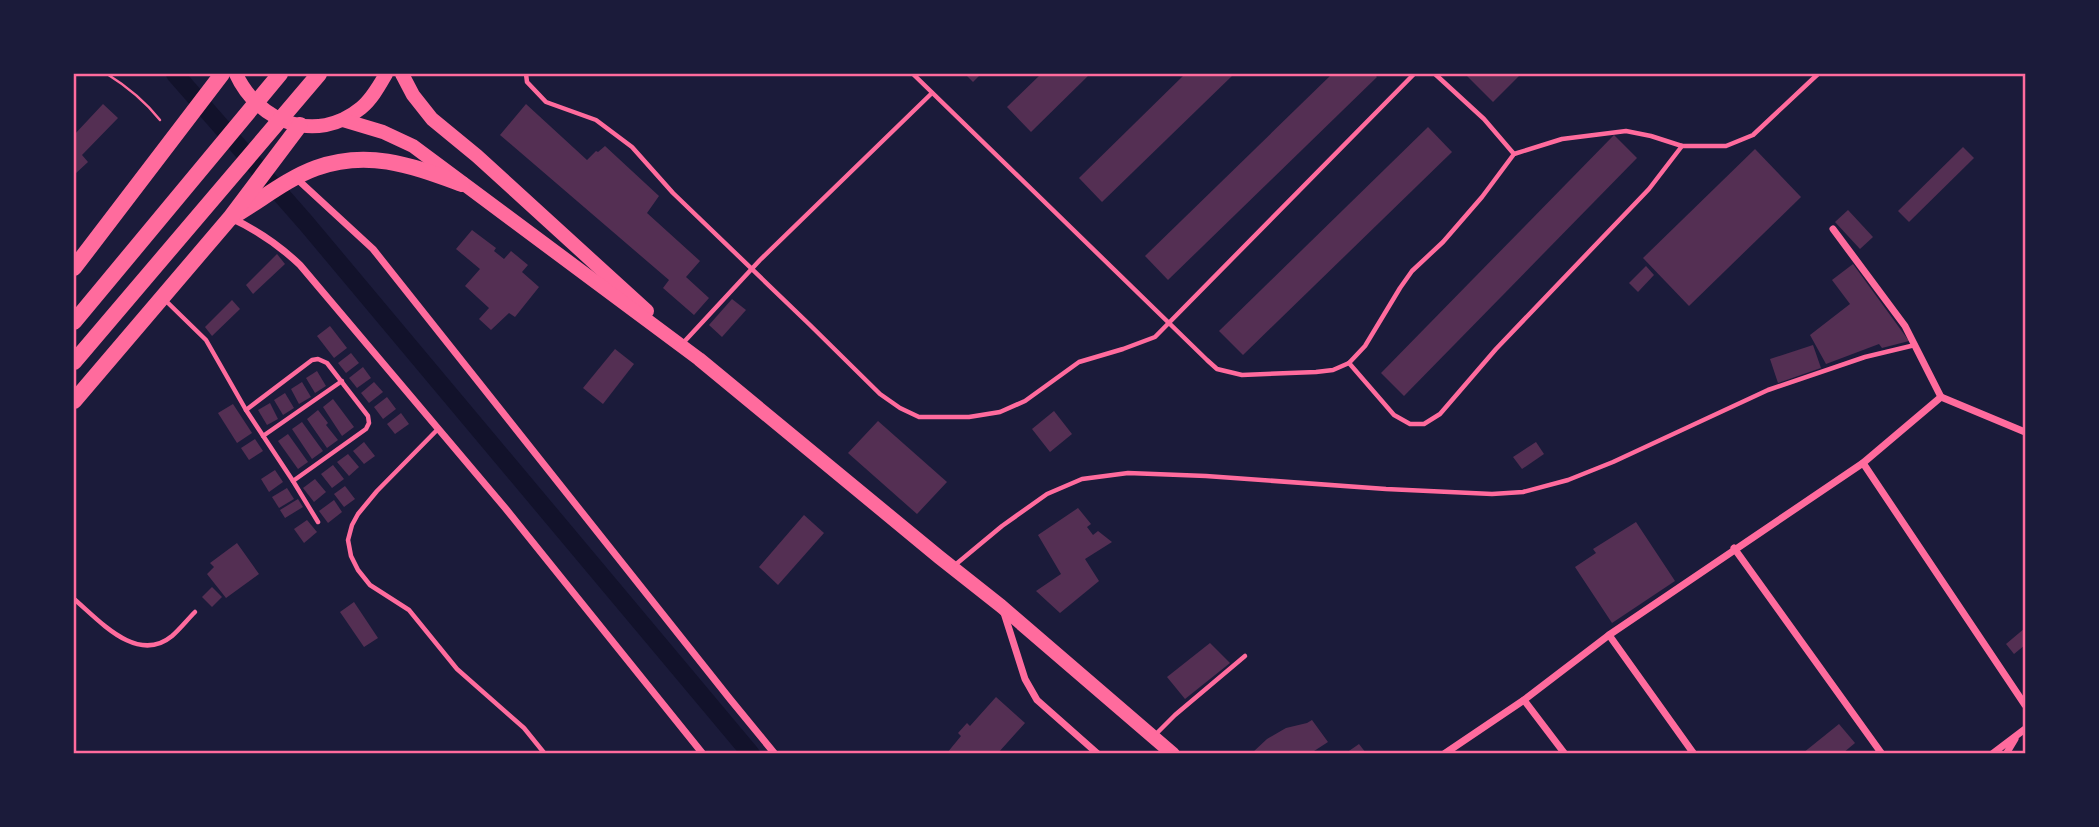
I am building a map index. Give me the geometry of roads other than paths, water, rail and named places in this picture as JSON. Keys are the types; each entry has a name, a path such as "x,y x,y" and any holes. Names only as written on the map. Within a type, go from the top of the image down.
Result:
{"highway":[{"path":"74,268 222,74"},
{"path":"74,322 280,74"},
{"path":"74,362 319,74"},
{"path":"74,401 230,218 300,125"},
{"path":"230,218 315,168 345,161 373,160 411,166 462,184"}],"main road":[{"path":"236,74 242,86 261,108 280,119 300,125 329,124 343,120 361,108 376,93 386,74"},
{"path":"402,74 413,95 432,119 477,156 699,359"},
{"path":"343,120 383,132 413,146 699,359 953,566 1173,754"}],"street":[{"path":"291,181 373,249 775,754"},
{"path":"230,218 256,230 280,246 300,265 438,429 703,754"},
{"path":"1833,229 1892,306 1916,345 1941,397 2025,432"},
{"path":"1444,754 1524,700 1609,635 1734,548 1863,463 1941,397"},
{"path":"1863,463 2025,705"},
{"path":"1734,548 1882,754"},
{"path":"1001,606 1025,678 1037,700 1098,754"},
{"path":"1609,635 1694,754"},
{"path":"1524,700 1565,754"},
{"path":"1992,754 2025,729"},
{"path":"2006,754 2018,734"}],"lane":[{"path":"526,74 527,82 546,102 596,120 632,147 673,193 880,394 919,417 969,417 1000,412 1025,401 1079,362 1155,337 1414,74"},
{"path":"913,74 1217,369 1242,375 1333,370 1349,363 1365,346 1412,271 1443,242 1514,154 1562,139 1626,131 1682,146 1726,146 1753,135 1818,74"},
{"path":"1435,74 1484,119 1514,154"},
{"path":"683,344 751,269 932,93"},
{"path":"1349,363 1394,415 1410,424 1424,424 1440,414 1496,349 1649,189 1682,146"},
{"path":"161,297 206,340 246,410 318,522"},
{"path":"953,566 1047,494 1082,479 1128,473 1386,489 1492,494 1523,492 1568,480 1613,462 1777,386 1865,357 1916,345"},
{"path":"246,410 312,360 318,359 327,363 368,416 366,429 293,481"},
{"path":"262,436 342,381"},
{"path":"438,429 358,514 348,540 351,556 370,585 409,610 457,669 524,728 545,754"},
{"path":"74,600 111,632 140,645 160,643 171,637 195,612"},
{"path":"1154,737 1174,715 1245,656"}],"waterway":[{"path":"175,74 306,223 751,754"}]}
